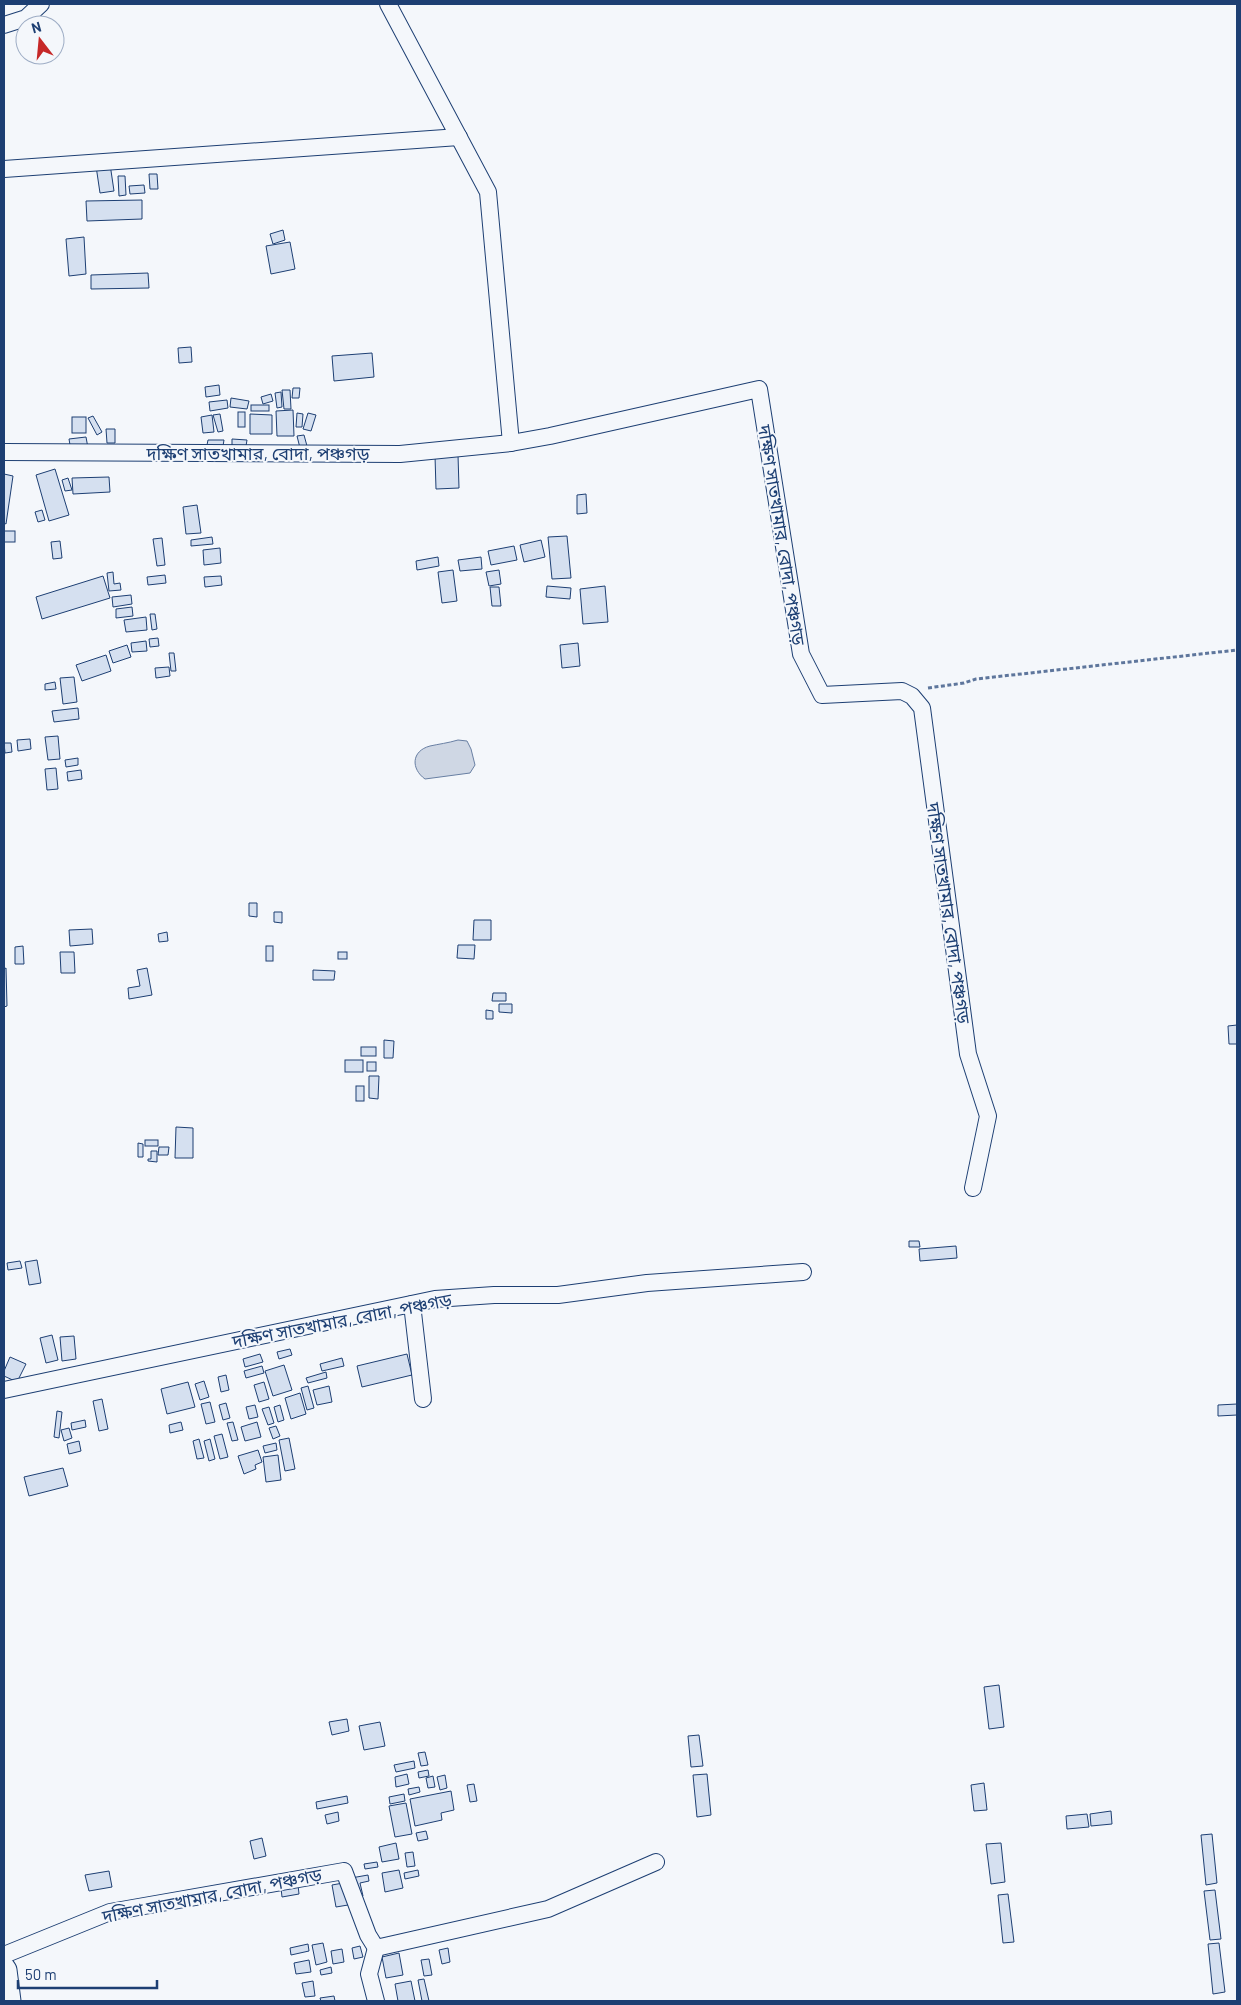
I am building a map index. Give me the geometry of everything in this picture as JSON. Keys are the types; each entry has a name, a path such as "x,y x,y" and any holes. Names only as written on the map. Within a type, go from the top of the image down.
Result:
{"street":[{"path":"4,25 26,18 40,4"},
{"path":"388,4 488,192 511,444"},
{"path":"4,169 459,137"},
{"name":"দক্ষিণ সাতখামার, বোদা, পঞ্চগড়","path":"4,452 400,454 511,444 759,389 801,654 822,695 902,691 912,696 922,708 968,1054 988,1116 973,1188"},
{"name":"দক্ষিণ সাতখামার, বোদা, পঞ্চগড়","path":"4,1390 435,1299 494,1295 558,1295 647,1283 803,1272"},
{"path":"412,1304 423,1399"},
{"path":"376,2001 369,1974 376,1948 548,1909 656,1862"},
{"name":"দক্ষিণ সাতখামার, বোদা, পঞ্চগড়","path":"4,1955 110,1912 344,1871 368,1935 376,1948"},
{"path":"4,1967 10,2001"}],"path":[{"path":"902,691 964,683 976,679 1237,650"}],"shaded area":[{"path":"458,740 467,741 471,749 475,765 470,773 425,779 420,775 415,765 416,756 419,752 430,746"}],"building":[{"path":"110,164 114,191 100,193 96,166"},
{"path":"149,174 157,174 158,189 150,189"},
{"path":"118,176 125,176 126,195 119,196"},
{"path":"144,185 145,193 130,194 129,186"},
{"path":"142,200 142,219 87,221 86,201"},
{"path":"283,230 285,240 273,244 270,234"},
{"path":"84,237 86,274 69,276 66,239"},
{"path":"290,242 295,269 271,274 266,246"},
{"path":"148,273 149,288 91,289 91,275"},
{"path":"191,347 192,362 179,363 178,348"},
{"path":"372,353 374,377 334,381 332,356"},
{"path":"219,385 220,395 206,397 205,387"},
{"path":"293,388 300,388 299,398 292,398"},
{"path":"282,390 290,390 291,409 284,409"},
{"path":"281,392 282,407 277,408 275,393"},
{"path":"271,394 273,401 263,404 261,397"},
{"path":"231,398 249,401 247,409 230,407"},
{"path":"227,400 228,408 210,411 209,402"},
{"path":"251,405 269,405 269,411 251,411"},
{"path":"293,410 294,436 277,436 276,411"},
{"path":"238,412 245,412 245,427 238,427"},
{"path":"297,413 303,414 302,427 296,427"},
{"path":"308,413 316,415 311,431 303,429"},
{"path":"220,414 223,431 218,432 213,415"},
{"path":"250,414 272,415 272,434 250,434"},
{"path":"212,415 214,432 203,433 201,417"},
{"path":"93,416 102,432 97,435 88,418"},
{"path":"72,417 86,417 86,433 72,433"},
{"path":"106,429 115,429 115,443 107,443"},
{"path":"304,435 307,446 300,448 297,436"},
{"path":"86,437 88,448 71,451 69,439"},
{"path":"232,439 247,440 246,446 232,446"},
{"path":"208,440 224,440 223,446 207,445"},
{"path":"458,455 459,488 436,489 435,456"},
{"path":"55,469 69,515 49,521 36,475"},
{"path":"4,474 13,476 6,524 4,523"},
{"path":"109,477 110,492 73,494 72,478"},
{"path":"68,478 72,490 65,491 62,480"},
{"path":"586,494 587,513 577,514 577,495"},
{"path":"197,505 201,533 186,534 183,507"},
{"path":"42,510 45,520 38,522 35,512"},
{"path":"4,531 15,531 15,542 4,542"},
{"path":"567,536 571,578 552,579 548,537"},
{"path":"212,537 213,544 191,546 191,540"},
{"path":"162,538 165,565 157,566 153,539"},
{"path":"541,540 545,557 524,562 520,545"},
{"path":"60,541 62,558 53,559 51,542"},
{"path":"514,546 517,560 491,565 488,551"},
{"path":"220,548 221,563 204,565 203,550"},
{"path":"438,557 439,566 417,570 416,561"},
{"path":"481,557 482,569 460,571 458,560"},
{"path":"453,570 457,601 442,603 438,572"},
{"path":"499,570 501,584 489,586 486,572"},
{"path":"113,572 114,584 120,583 121,590 109,591 107,573"},
{"path":"165,575 166,583 148,585 147,577"},
{"path":"103,576 110,598 42,619 36,597"},
{"path":"221,576 222,585 205,587 204,577"},
{"path":"547,586 571,588 570,599 546,597"},
{"path":"605,586 608,622 583,624 580,589"},
{"path":"490,587 499,587 501,606 492,606"},
{"path":"131,595 132,604 113,607 112,597"},
{"path":"132,607 133,616 116,618 116,609"},
{"path":"150,614 155,614 157,629 152,630"},
{"path":"146,617 147,630 126,632 124,620"},
{"path":"158,638 159,646 150,647 149,639"},
{"path":"146,641 147,651 132,652 131,643"},
{"path":"578,643 580,666 562,668 560,645"},
{"path":"127,645 131,657 113,663 109,651"},
{"path":"169,653 174,653 176,671 171,671"},
{"path":"106,655 111,671 82,681 76,665"},
{"path":"169,667 170,676 156,678 155,668"},
{"path":"74,677 77,702 63,704 60,678"},
{"path":"55,682 56,689 45,690 45,684"},
{"path":"78,708 79,719 54,722 52,711"},
{"path":"58,736 60,759 48,760 45,737"},
{"path":"30,739 31,749 18,751 17,740"},
{"path":"4,743 11,743 12,752 5,753"},
{"path":"78,758 78,765 66,767 65,760"},
{"path":"56,768 58,789 47,790 45,769"},
{"path":"81,770 82,779 68,781 67,772"},
{"path":"249,903 257,903 257,917 249,916"},
{"path":"274,912 282,912 282,923 274,922"},
{"path":"474,920 491,920 491,940 473,940"},
{"path":"92,929 93,944 70,946 69,930"},
{"path":"167,932 168,941 159,942 158,934"},
{"path":"458,945 475,945 474,959 457,958"},
{"path":"23,946 24,964 15,964 15,947"},
{"path":"266,946 273,946 273,961 266,961"},
{"path":"60,952 74,952 75,973 61,973"},
{"path":"338,952 347,952 347,959 338,959"},
{"path":"6,968 7,1006 4,1007 4,969"},
{"path":"147,968 152,995 129,999 128,988 140,986 137,970"},
{"path":"313,970 335,971 334,980 313,980"},
{"path":"493,993 506,993 506,1001 492,1001"},
{"path":"499,1004 512,1004 512,1013 499,1012"},
{"path":"486,1010 493,1011 493,1019 486,1019"},
{"path":"1237,1025 1237,1044 1229,1044 1228,1026"},
{"path":"384,1040 394,1041 393,1058 384,1058"},
{"path":"361,1047 376,1047 376,1056 361,1056"},
{"path":"345,1060 363,1060 363,1072 345,1072"},
{"path":"367,1062 376,1062 376,1071 367,1071"},
{"path":"369,1076 379,1076 378,1099 369,1098"},
{"path":"356,1086 364,1086 364,1101 356,1101"},
{"path":"176,1127 193,1128 193,1158 175,1158"},
{"path":"145,1140 158,1140 158,1146 145,1146"},
{"path":"138,1143 143,1144 143,1157 138,1157"},
{"path":"159,1147 169,1147 168,1155 158,1155"},
{"path":"151,1151 157,1151 157,1162 148,1161 148,1159 151,1159"},
{"path":"909,1241 919,1241 920,1247 909,1247"},
{"path":"956,1246 957,1258 920,1261 919,1249"},
{"path":"37,1260 41,1283 29,1285 25,1262"},
{"path":"20,1261 22,1268 8,1270 7,1263"},
{"path":"52,1335 58,1360 46,1363 40,1338"},
{"path":"74,1336 76,1359 62,1361 60,1337"},
{"path":"290,1349 292,1355 279,1359 277,1352"},
{"path":"260,1354 263,1362 245,1367 243,1359"},
{"path":"407,1354 412,1375 362,1387 357,1366"},
{"path":"10,1357 26,1364 17,1382 4,1376 4,1371"},
{"path":"342,1358 344,1366 322,1371 320,1364"},
{"path":"284,1365 292,1390 273,1396 265,1371"},
{"path":"262,1366 264,1373 246,1378 244,1371"},
{"path":"326,1372 327,1378 308,1383 306,1378"},
{"path":"226,1375 229,1390 221,1392 218,1377"},
{"path":"204,1381 209,1397 200,1400 195,1384"},
{"path":"188,1382 195,1407 167,1414 161,1389"},
{"path":"264,1382 269,1399 259,1402 254,1385"},
{"path":"308,1386 314,1408 307,1410 301,1388"},
{"path":"329,1386 332,1402 317,1405 313,1390"},
{"path":"300,1393 306,1414 291,1419 285,1398"},
{"path":"102,1399 108,1429 99,1431 93,1401"},
{"path":"210,1402 215,1422 206,1424 201,1404"},
{"path":"226,1403 230,1418 223,1420 219,1405"},
{"path":"1237,1404 1237,1415 1218,1416 1218,1405"},
{"path":"255,1405 258,1417 249,1419 246,1407"},
{"path":"280,1405 284,1420 278,1422 274,1407"},
{"path":"269,1407 274,1423 268,1425 262,1409"},
{"path":"57,1411 62,1412 59,1438 54,1437"},
{"path":"85,1420 86,1427 72,1430 71,1423"},
{"path":"181,1422 183,1430 170,1433 169,1425"},
{"path":"233,1422 238,1440 232,1441 227,1423"},
{"path":"257,1422 261,1437 245,1441 241,1427"},
{"path":"276,1426 280,1436 273,1439 269,1428"},
{"path":"69,1428 72,1438 64,1441 61,1430"},
{"path":"222,1434 228,1457 220,1459 214,1436"},
{"path":"289,1438 295,1469 285,1471 279,1440"},
{"path":"199,1439 204,1458 197,1459 193,1441"},
{"path":"210,1439 215,1459 209,1461 204,1441"},
{"path":"79,1441 81,1451 69,1454 67,1444"},
{"path":"276,1443 277,1450 265,1453 263,1446"},
{"path":"258,1450 262,1462 255,1465 256,1469 244,1474 238,1456"},
{"path":"278,1455 281,1480 266,1482 263,1457"},
{"path":"63,1468 68,1486 29,1496 24,1477"},
{"path":"999,1685 1004,1727 989,1729 984,1687"},
{"path":"347,1719 349,1731 332,1735 329,1722"},
{"path":"380,1722 385,1746 364,1750 359,1726"},
{"path":"699,1735 703,1766 691,1767 688,1736"},
{"path":"425,1752 428,1765 421,1766 418,1753"},
{"path":"414,1761 415,1768 396,1772 394,1765"},
{"path":"428,1770 429,1776 419,1778 418,1772"},
{"path":"407,1774 409,1784 396,1787 395,1777"},
{"path":"707,1774 711,1815 697,1817 693,1775"},
{"path":"445,1775 447,1788 440,1790 437,1777"},
{"path":"433,1776 435,1787 428,1788 426,1778"},
{"path":"984,1783 987,1810 974,1811 971,1785"},
{"path":"474,1784 477,1801 470,1802 467,1785"},
{"path":"419,1787 420,1792 409,1795 408,1789"},
{"path":"451,1791 454,1810 441,1813 442,1820 415,1826 410,1799"},
{"path":"404,1794 405,1801 390,1804 389,1797"},
{"path":"347,1796 348,1803 317,1809 316,1802"},
{"path":"406,1803 412,1834 395,1837 389,1806"},
{"path":"1111,1811 1112,1824 1091,1826 1090,1814"},
{"path":"338,1812 339,1821 327,1824 325,1815"},
{"path":"1087,1814 1089,1827 1067,1829 1066,1816"},
{"path":"426,1831 428,1839 418,1841 416,1833"},
{"path":"1212,1834 1217,1883 1206,1885 1201,1835"},
{"path":"262,1838 266,1856 254,1859 250,1841"},
{"path":"396,1843 399,1859 382,1862 379,1847"},
{"path":"1001,1843 1005,1882 991,1884 986,1844"},
{"path":"413,1852 415,1866 407,1867 405,1853"},
{"path":"377,1862 378,1867 365,1869 364,1864"},
{"path":"399,1870 403,1888 385,1892 382,1873"},
{"path":"418,1870 419,1876 405,1879 404,1873"},
{"path":"109,1871 112,1887 89,1891 85,1875"},
{"path":"368,1875 369,1881 360,1883 363,1896 355,1898 351,1878"},
{"path":"343,1883 348,1905 336,1907 332,1885"},
{"path":"298,1885 299,1894 282,1897 281,1888"},
{"path":"1215,1890 1221,1939 1210,1940 1204,1891"},
{"path":"1008,1894 1014,1942 1003,1943 998,1895"},
{"path":"323,1943 327,1962 316,1965 312,1945"},
{"path":"1219,1943 1225,1992 1213,1994 1208,1944"},
{"path":"308,1944 309,1951 291,1955 290,1948"},
{"path":"360,1946 363,1957 354,1959 352,1948"},
{"path":"448,1948 450,1962 442,1964 439,1950"},
{"path":"342,1949 344,1962 333,1964 331,1951"},
{"path":"399,1953 403,1975 386,1978 382,1957"},
{"path":"429,1959 432,1975 424,1976 421,1960"},
{"path":"309,1960 311,1972 296,1974 294,1963"},
{"path":"331,1967 332,1973 321,1975 320,1970"},
{"path":"424,1979 429,2001 422,2001 418,1980"},
{"path":"313,1981 315,1996 305,1997 302,1983"},
{"path":"411,1981 415,2001 398,2001 395,1984"},
{"path":"334,1996 335,2001 321,2001 320,1998"}]}
